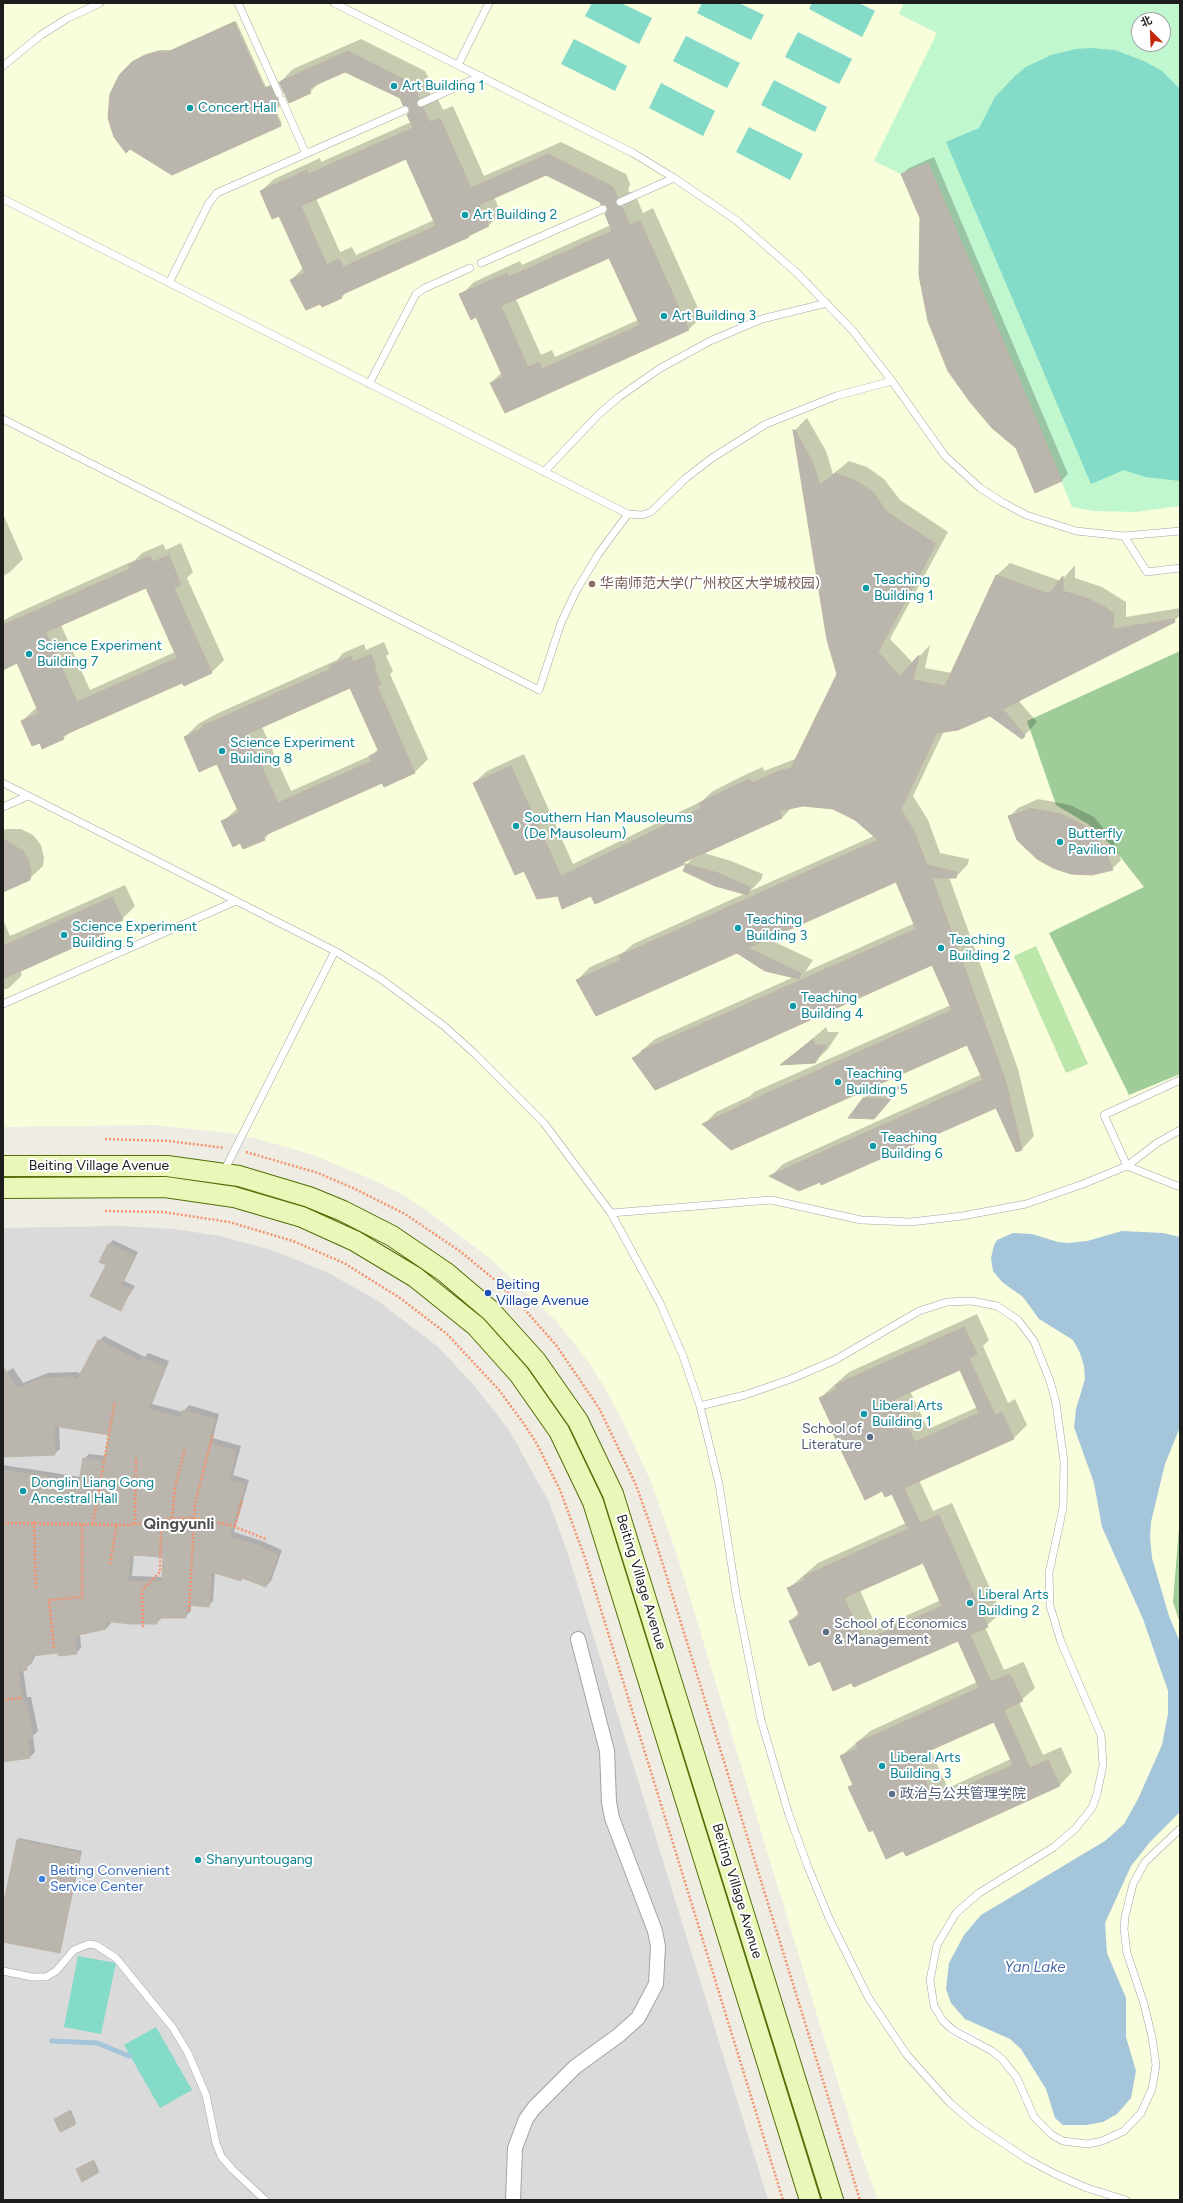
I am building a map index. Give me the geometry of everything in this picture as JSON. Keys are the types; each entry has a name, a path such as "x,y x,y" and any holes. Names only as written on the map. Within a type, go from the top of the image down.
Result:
{"main road":[{"name":"Beiting Village Avenue","path":"3,1166 141,1164 223,1173 285,1189 323,1202 379,1229 428,1259 479,1299 540,1366 578,1420 613,1494 630,1544 833,2200"},
{"name":"Beiting Village Avenue","path":"3,1188 165,1187 234,1197 302,1217 355,1240 415,1277 476,1326 519,1374 559,1431 593,1502 810,2200"}],"street":[{"path":"513,2200 515,2148 526,2119 544,2097 575,2067 624,2031 638,2018 656,1984 658,1946 655,1931 612,1818 609,1802 607,1751 578,1639"}],"lane":[{"path":"3,66 41,35 68,18 100,3"},
{"path":"238,3 306,154"},
{"path":"334,3 633,153 674,178 736,220 797,273 827,303 892,381 945,456 980,488 1026,515 1076,531 1124,536 1180,531"},
{"path":"458,65 489,3"},
{"path":"421,103 480,76"},
{"path":"169,283 214,196 222,191 405,110"},
{"path":"620,202 674,178"},
{"path":"3,199 628,514 642,515 651,512 686,478 712,458 766,424 836,396 892,381"},
{"path":"481,263 603,209"},
{"path":"370,384 416,294 470,268"},
{"path":"544,472 598,415 619,397 658,369 710,341 762,319 827,303"},
{"path":"3,419 539,690 561,624 576,591 599,553 628,514"},
{"path":"1124,536 1147,572 1180,568"},
{"path":"3,783 335,951 381,979 444,1026 479,1057 544,1123 611,1213 660,1303 683,1356 700,1406 719,1484 736,1594 760,1720 790,1816 808,1867 829,1918 868,1997 907,2055 950,2103 976,2125 1027,2159 1057,2175 1087,2188 1126,2200"},
{"path":"3,807 28,796"},
{"path":"3,1004 236,901"},
{"path":"223,1173 335,951"},
{"path":"1180,1080 1104,1115 1127,1166 1180,1187"},
{"path":"611,1213 771,1200 836,1216 861,1220 911,1222 938,1220 1026,1204 1058,1194 1127,1166 1157,1143 1180,1130"},
{"path":"700,1406 745,1395 791,1379 834,1360 913,1314 932,1305 947,1302 985,1302 1008,1312 1026,1328 1041,1357 1056,1403 1064,1462 1063,1508 1049,1574 1050,1606 1061,1642 1101,1735 1103,1765 1097,1794 1092,1808 1075,1829 1054,1847 967,1902 956,1913 942,1934 931,1967 930,1991 936,2011 953,2030 975,2041 1002,2059 1017,2078 1034,2117 1052,2135 1063,2141 1077,2144 1102,2141 1124,2131 1134,2122 1147,2102 1152,2088 1156,2066 1149,2019 1125,1942 1124,1929 1126,1906 1134,1884 1145,1862 1180,1829"},
{"path":"3,1971 32,1977 46,1977 56,1971 74,1950 88,1944 96,1945 116,1958 173,2028 188,2053 206,2095 216,2143 221,2156 232,2169 265,2200"}],"path":[{"path":"105,1139 168,1141 222,1148"},
{"path":"105,1212 163,1212 229,1222 293,1241 344,1263 400,1298 447,1334 499,1390 524,1424 560,1490 583,1552 783,2200"},
{"path":"93,1523 115,1401"},
{"path":"189,1611 193,1518 196,1494 213,1434"},
{"path":"172,1519 174,1493 185,1448"},
{"path":"135,1524 136,1458"},
{"path":"235,1526 242,1500"},
{"path":"3,1522 135,1524 161,1520 193,1518 235,1526 266,1539"},
{"path":"142,1627 142,1590 160,1572 161,1520"},
{"path":"34,1522 36,1590"},
{"path":"54,1648 49,1600 82,1597 82,1523"},
{"path":"110,1564 117,1524"},
{"path":"3,1700 21,1698"}],"shaded area":[{"name":"华南师范大学(广州校区大学城校园)","path":"3,3 1180,3 1180,2200 878,2200 856,2140 820,2025 676,1552 651,1482 626,1428 606,1390 591,1366 558,1323 492,1260 405,1196 371,1179 313,1155 258,1139 229,1133 155,1125 3,1127"},
{"path":"592,3 621,3 652,18 639,44 585,16"},
{"path":"702,3 739,3 764,15 751,40 697,13"},
{"path":"812,3 859,3 875,11 862,37 809,9"},
{"path":"904,3 1180,3 1180,506 1136,512 1094,511 1072,507 928,163 901,174 874,161 937,33 899,14"},
{"path":"798,32 852,59 839,84 785,57"},
{"path":"686,36 740,63 727,88 673,61"},
{"path":"574,39 627,66 615,91 561,64"},
{"path":"1091,48 1115,50 1144,61 1162,71 1180,89 1180,481 1145,477 1124,470 1091,484 946,142 979,128 995,97 1026,67 1051,55 1076,49"},
{"path":"774,80 827,107 815,132 761,105"},
{"path":"661,83 715,111 703,136 649,108"},
{"path":"749,127 803,154 790,180 736,152"},
{"path":"119,1226 174,1229 220,1236 272,1250 327,1272 378,1301 437,1346 473,1384 509,1430 549,1502 568,1554 768,2200 3,2200 3,1228"},
{"path":"78,1956 116,1963 101,2034 64,2027"},
{"path":"156,2027 192,2090 160,2108 124,2045"}],"green space":[{"path":"1180,651 1180,1074 1129,1095 1049,933 1144,887 1111,845 1088,824 1056,805 1027,721"},
{"path":"1036,946 1088,1064 1066,1073 1014,956"},
{"path":"1180,1515 1180,1623 1173,1602"}],"water":[{"name":"Yan Lake","path":"1122,1231 1163,1233 1180,1237 1180,1427 1165,1464 1151,1522 1150,1537 1152,1558 1169,1616 1180,1642 1180,1812 1150,1842 1131,1866 1105,1923 1107,1953 1126,1998 1126,2037 1136,2071 1131,2098 1117,2114 1103,2122 1086,2125 1063,2125 1055,2118 1046,2089 1021,2049 1010,2039 965,2019 951,2003 946,1989 949,1963 964,1935 981,1915 1105,1841 1124,1824 1138,1799 1162,1745 1168,1714 1168,1691 1143,1619 1102,1527 1094,1483 1074,1427 1076,1409 1085,1379 1084,1366 1080,1353 1073,1340 1039,1319 1023,1297 1002,1282 993,1271 991,1258 994,1245 997,1240 1013,1233 1032,1234 1058,1242 1068,1243 1087,1241"}],"pier":[{"path":"957,2026 980,2037 970,2045 948,2034"}],"building":[{"name":"Concert Hall","path":"234,22 264,88 270,86 277,99 279,107 273,109 281,126 172,175 130,149 126,153 114,137 108,118 110,94 120,74 132,62 143,56 157,52 168,52"},
{"path":"348,51 413,84 419,98 416,105 423,108 430,122 440,118 471,188 548,154 613,187 618,198 615,204 622,207 630,225 640,221 689,330 505,413 490,383 503,377 476,317 471,320 459,294 507,273 509,277 612,231 605,214 608,210 606,205 601,205 600,202 546,175 479,205 489,226 468,236 469,237 341,295 342,298 322,307 320,304 306,310 290,280 305,273 279,216 272,219 260,191 307,170 308,174 413,128 407,115 410,111 409,108 403,105 400,98 345,72 309,88 311,93 289,103 279,82","holes":["406,159 436,226 343,267 339,259 327,265 301,206","609,258 640,325 542,369 539,362 528,367 501,306"]},
{"path":"928,163 1062,481 1035,493 1016,448 992,428 970,402 948,371 928,321 919,275 920,218 901,174"},
{"path":"793,430 795,430 813,463 820,485 836,473 854,480 872,491 887,512 936,544 878,652 900,676 919,655 913,680 945,686 996,575 1049,594 1063,576 1063,591 1089,599 1105,607 1114,614 1113,629 1174,619 1175,622 1003,709 1025,736 1022,739 990,716 958,730 937,733 901,809 915,833 927,865 957,872 956,878 932,878 1006,1082 1022,1150 1016,1152 996,1108 821,1185 820,1182 799,1191 769,1176 983,1080 967,1045 731,1150 702,1124 952,1010 932,965 655,1090 632,1058 643,1053 641,1051 916,929 896,882 748,948 801,973 799,979 765,971 737,953 596,1016 576,980 621,960 619,956 878,840 855,820 833,809 803,806 779,811 782,818 682,863 685,864 595,904 591,896 562,909 558,896 537,899 524,871 515,875 473,783 511,766 561,876 701,808 699,803 736,785 750,779 752,783 776,772 791,768 837,674 827,640"},
{"name":"Science Experiment Building 7","path":"169,555 181,585 174,588 212,673 184,686 182,683 62,736 64,739 42,749 40,743 32,746 21,721 39,713 17,663 3,670 3,625 130,569 128,565 150,556 153,562","holes":["146,588 177,658 77,702 46,632"]},
{"name":"Science Experiment Building 8","path":"371,654 376,667 374,668 381,684 377,686 415,773 384,787 382,783 263,836 265,840 243,849 240,843 233,847 221,821 239,813 217,764 199,772 184,737 203,728 202,726 331,669 329,666 351,656 353,662","holes":["350,688 379,752 369,756 372,761 278,803 247,734"]},
{"name":"Butterfly Pavilion","path":"1028,808 1061,814 1085,826 1105,849 1113,870 1092,875 1071,874 1053,868 1037,859 1017,840 1008,816 1028,810"},
{"path":"3,839 23,851 28,859 31,872 30,880 3,892"},
{"path":"686,864 718,873 750,887 748,895 715,886 683,871"},
{"name":"Science Experiment Building 5","path":"112,897 123,920 104,929 106,933 3,979 3,946"},
{"path":"813,1039 815,1045 827,1045 815,1063 780,1065"},
{"path":"863,1098 891,1099 874,1119 848,1118"},
{"path":"108,1244 135,1256 121,1285 131,1290 121,1311 90,1296 106,1265 99,1262"},
{"path":"964,1327 977,1354 969,1358 995,1415 1002,1412 1014,1439 904,1488 920,1523 939,1515 988,1627 970,1635 991,1682 1009,1674 1023,1701 1004,1710 1030,1768 1048,1760 1060,1786 906,1856 903,1851 886,1859 873,1830 869,1832 848,1787 853,1785 840,1756 858,1748 856,1743 979,1688 958,1641 854,1687 851,1683 833,1691 820,1661 809,1666 789,1621 800,1616 787,1588 805,1580 804,1576 908,1529 892,1494 885,1497 882,1491 865,1500 830,1427 832,1426 819,1398 837,1389 835,1385","holes":["960,1370 979,1413 915,1442 895,1399","923,1563 942,1606 864,1641 844,1598","994,1722 1013,1765 934,1800 915,1757"]},
{"path":"98,1340 141,1362 143,1358 165,1367 148,1409 181,1418 183,1410 215,1419 208,1443 236,1451 229,1480 245,1485 229,1537 257,1545 278,1555 266,1587 242,1578 241,1581 211,1572 209,1607 187,1605 186,1618 157,1618 157,1624 130,1624 105,1621 106,1629 74,1636 77,1654 59,1656 58,1653 31,1656 32,1663 26,1664 27,1670 18,1671 23,1702 26,1701 33,1737 27,1738 30,1758 3,1762 3,1470 79,1482 83,1458 104,1462 109,1435 54,1426 55,1455 3,1457 3,1427 5,1427 3,1367 18,1388 43,1378 72,1377 77,1380","holes":["130,1555 163,1557 162,1582 128,1581"]},
{"name":"Beiting Convenient Service Center","path":"17,1840 80,1853 60,1953 3,1942 3,1906"},
{"path":"69,2111 75,2125 60,2132 54,2119"},
{"path":"92,2161 98,2173 82,2182 76,2169"}],"waterway":[{"path":"52,2041 97,2043 129,2056"}],"place":[{"name":"Art Building 1","path":"394,86"},
{"name":"Concert Hall","path":"190,108"},
{"name":"Art Building 2","path":"465,215"},
{"name":"Art Building 3","path":"664,316"},
{"name":"华南师范大学(广州校区大学城校园)","path":"592,584"},
{"name":"Teaching Building 1","path":"866,588"},
{"name":"Science Experiment Building 7","path":"29,654"},
{"name":"Science Experiment Building 8","path":"222,751"},
{"name":"Southern Han Mausoleums (De Mausoleum)","path":"516,826"},
{"name":"Butterfly Pavilion","path":"1060,842"},
{"name":"Teaching Building 3","path":"738,928"},
{"name":"Science Experiment Building 5","path":"64,935"},
{"name":"Teaching Building 2","path":"941,948"},
{"name":"Teaching Building 4","path":"793,1006"},
{"name":"Teaching Building 5","path":"838,1082"},
{"name":"Teaching Building 6","path":"873,1146"},
{"name":"Beiting Village Avenue","path":"488,1293"},
{"name":"Liberal Arts Building 1","path":"864,1414"},
{"name":"School of Literature","path":"870,1437"},
{"name":"Donglin Liang Gong Ancestral Hall","path":"23,1491"},
{"name":"Liberal Arts Building 2","path":"970,1603"},
{"name":"School of Economics & Management","path":"826,1632"},
{"name":"Liberal Arts Building 3","path":"882,1766"},
{"name":"政治与公共管理学院","path":"892,1794"},
{"name":"Shanyuntougang","path":"198,1860"},
{"name":"Beiting Convenient Service Center","path":"42,1879"}],"district":[{"name":"Qingyunli","path":"179,1524"}]}
